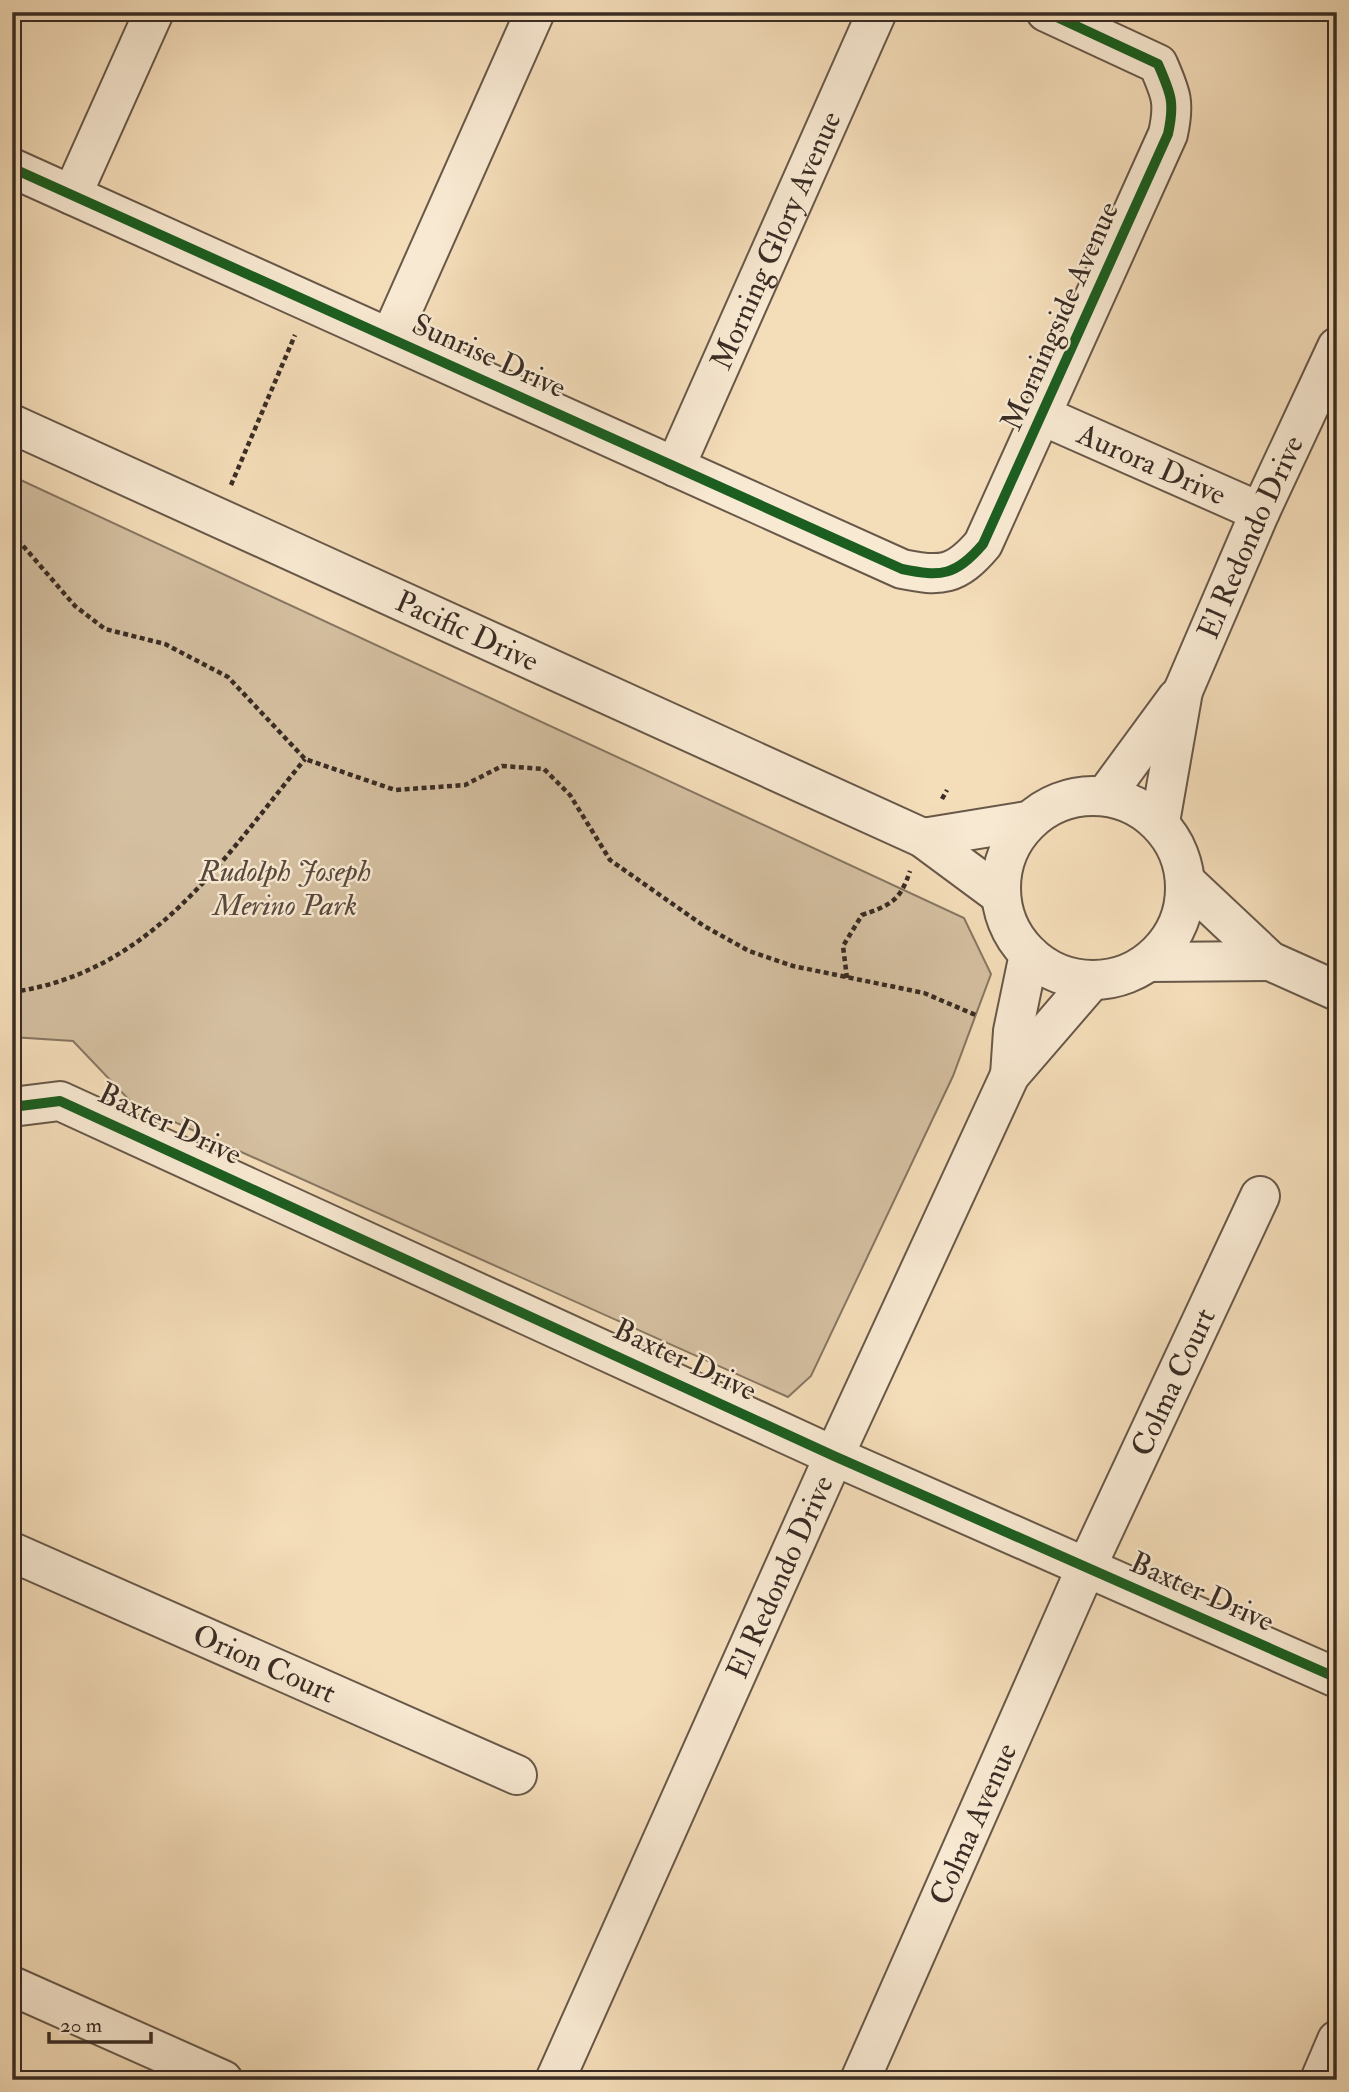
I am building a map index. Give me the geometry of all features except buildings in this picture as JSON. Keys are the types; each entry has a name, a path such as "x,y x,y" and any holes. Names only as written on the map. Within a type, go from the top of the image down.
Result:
{"street":[{"path":"72,195 154,12"},
{"path":"390,338 535,12"},
{"name":"Morning Glory Avenue","path":"675,467 877,12"},
{"name":"Morningside Avenue","path":"950,572 966,565 983,544 1168,134 1174,110 1172,97 1158,64 1046,12"},
{"name":"Sunrise Drive","path":"12,168 902,569 926,574 950,572"},
{"name":"El Redondo Drive","path":"1160,822 1183,691 1260,512 1337,347"},
{"name":"Aurora Drive","path":"1043,416 1260,512"},
{"name":"Pacific Drive","path":"12,424 923,838 1000,895"},
{"name":"El Redondo Drive","path":"1105,796 1183,691"},
{"path":"923,838 1027,821 1054,805 1083,796 1105,796 1145,810 1160,822 1178,851 1186,882 1183,908 1171,938 1149,962 1124,975 1092,980 1073,978 1043,966 1029,954 1008,926 1000,895 1000,878 1008,848 1027,821"},
{"path":"1186,882 1270,961 1337,991"},
{"name":"El Redondo Drive","path":"1010,1075 1013,1031 1029,954"},
{"path":"1149,962 1270,961"},
{"name":"El Redondo Drive","path":"555,2080 834,1456 1010,1075 1092,980"},
{"name":"Baxter Drive","path":"12,1107 60,1101 834,1456 1337,1678"},
{"name":"Colma Court","path":"1086,1568 1260,1196"},
{"name":"Orion Court","path":"12,1552 517,1775"},
{"name":"Colma Avenue","path":"860,2080 1086,1568"},
{"path":"12,1986 223,2080"},
{"path":"1320,2080 1337,2040"}],"path":[{"path":"217,517 309,302"},
{"path":"12,533 75,606 105,629 164,645 228,677 305,759 395,790 465,785 502,766 544,769 570,794 610,860 704,926 749,951 793,966 924,993 1013,1031"},
{"path":"12,992 43,988 129,951 190,900 305,759"},
{"path":"846,978 843,946 862,915 886,907 902,893 923,838 947,790"}],"green space":[{"name":"Rudolph Joseph Merino Park","path":"12,476 964,918 991,974 953,1076 811,1376 788,1397 132,1103 73,1041 12,1037"}],"cycle path":[{"path":"12,168 902,569 927,573 947,572 964,563 983,544 1168,134 1170,98 1158,64 1046,12"},
{"path":"12,1107 60,1101 834,1456 1337,1678"}]}
